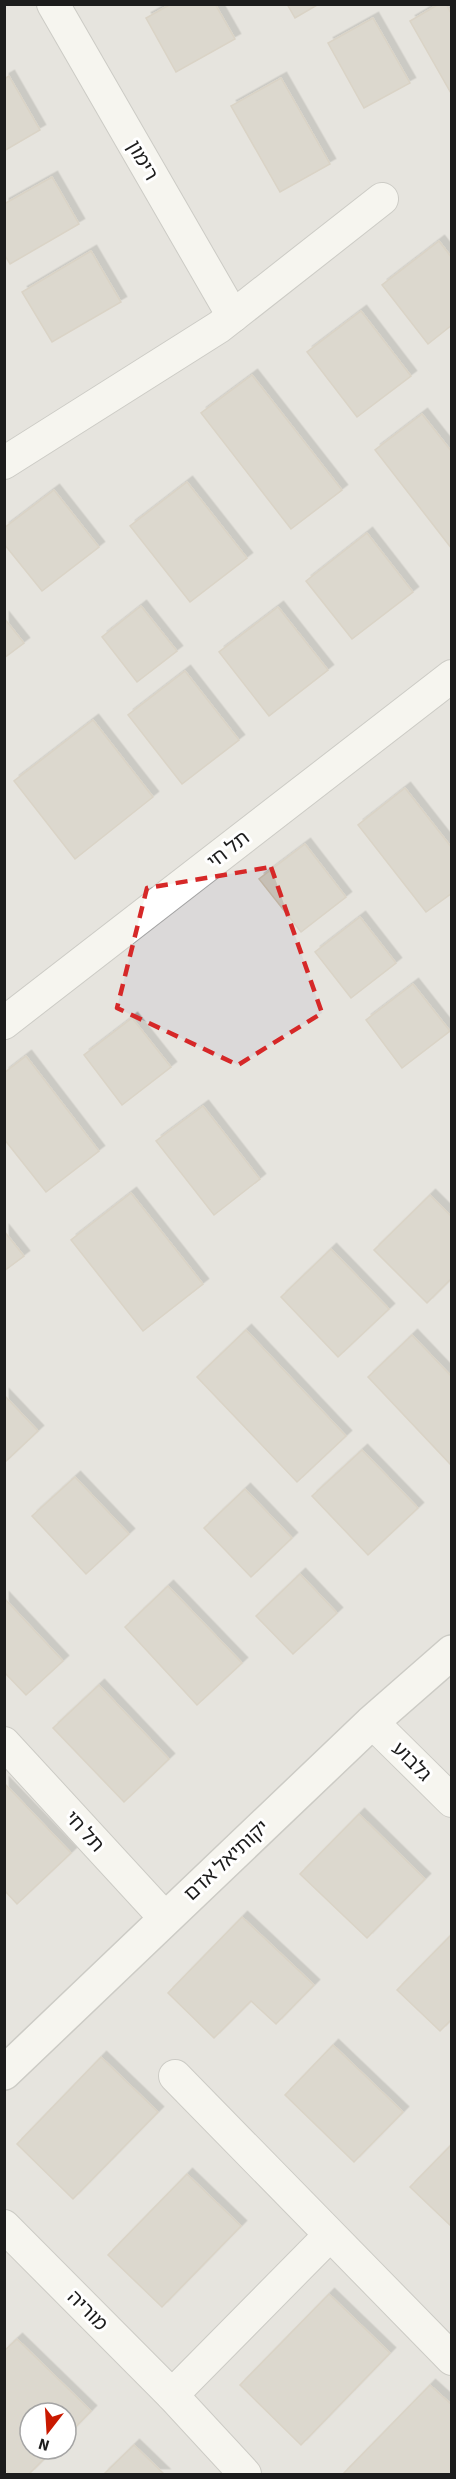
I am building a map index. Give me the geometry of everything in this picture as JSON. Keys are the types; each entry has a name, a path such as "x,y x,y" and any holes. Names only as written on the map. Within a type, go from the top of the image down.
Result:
{"street":[{"name":"רימון","path":"53,4 233,316"},
{"path":"4,463 233,316 382,199"},
{"name":"תל חי","path":"4,1023 452,676"},
{"name":"יקותיאל אדם","path":"4,2073 372,1722 452,1652"},
{"name":"גלבוע","path":"372,1722 452,1801"},
{"name":"תל חי","path":"4,1743 165,1918"},
{"path":"175,2076 329,2236 452,2359"},
{"name":"מוריה","path":"4,2226 172,2395 245,2475"},
{"path":"172,2395 329,2236"}],"highlighted area":[{"path":"271,867 322,1013 238,1065 117,1008 147,888"}],"shaded area":[{"path":"5,5 451,5 451,2474 5,2474"}],"building":[{"path":"171,4 215,4 235,39 176,72 146,18"},
{"path":"287,4 319,4 295,18"},
{"path":"439,4 446,4 452,15 452,95 410,21"},
{"path":"373,18 410,83 364,108 328,43"},
{"path":"9,76 40,130 4,151 4,79"},
{"path":"281,78 330,164 280,192 231,106"},
{"path":"52,177 79,224 10,264 4,254 4,204"},
{"path":"439,241 452,258 452,325 428,344 382,285"},
{"path":"91,251 121,302 52,342 22,292"},
{"path":"361,311 411,376 357,417 307,352"},
{"path":"252,375 342,490 291,529 201,413"},
{"path":"422,414 452,452 452,549 375,450"},
{"path":"187,482 247,558 190,602 130,526"},
{"path":"54,490 99,547 42,591 4,544 4,528"},
{"path":"367,533 413,592 352,639 306,581"},
{"path":"141,606 177,651 137,682 102,637"},
{"path":"278,607 328,670 269,716 219,652"},
{"path":"4,618 24,643 4,658"},
{"path":"185,671 239,740 182,784 128,715"},
{"path":"93,720 153,797 75,859 14,781"},
{"path":"405,788 452,848 452,893 426,912 358,825"},
{"path":"305,844 346,897 301,932 259,879"},
{"path":"360,917 396,963 351,998 315,952"},
{"path":"413,984 450,1031 402,1068 366,1020"},
{"path":"132,1018 171,1067 122,1105 84,1055"},
{"path":"26,1056 99,1151 46,1192 4,1139 4,1073"},
{"path":"203,1106 260,1179 214,1215 156,1141"},
{"path":"131,1193 203,1284 143,1331 71,1240"},
{"path":"430,1195 452,1217 452,1278 427,1303 374,1250"},
{"path":"4,1231 24,1256 4,1271"},
{"path":"331,1249 389,1309 338,1357 281,1297"},
{"path":"246,1330 346,1436 297,1482 197,1377"},
{"path":"412,1335 452,1377 452,1466 368,1377"},
{"path":"4,1395 38,1431 4,1463"},
{"path":"362,1450 418,1508 368,1555 312,1496"},
{"path":"75,1477 129,1534 86,1574 32,1516"},
{"path":"245,1489 292,1538 251,1577 204,1528"},
{"path":"300,1574 337,1613 293,1654 256,1616"},
{"path":"168,1586 242,1663 197,1705 125,1627"},
{"path":"4,1598 63,1661 26,1695 4,1672"},
{"path":"99,1685 169,1759 124,1802 53,1728"},
{"path":"4,1783 71,1853 17,1904 4,1890"},
{"path":"359,1814 425,1879 367,1938 300,1874"},
{"path":"242,1917 314,1985 276,2024 251,2001 214,2038 168,1993"},
{"path":"452,1934 452,2019 440,2031 397,1990"},
{"path":"333,2045 403,2112 354,2162 285,2095"},
{"path":"101,2057 158,2112 73,2199 17,2144"},
{"path":"452,2144 452,2227 410,2187"},
{"path":"187,2174 241,2226 162,2307 108,2255"},
{"path":"329,2294 390,2353 301,2445 240,2385"},
{"path":"17,2339 91,2411 78,2425 78,2401 18,2401 18,2461 42,2461 29,2474 10,2474 4,2469 4,2351"},
{"path":"430,2385 452,2405 451,2474 343,2474"},
{"path":"134,2445 164,2474 104,2474"}]}
